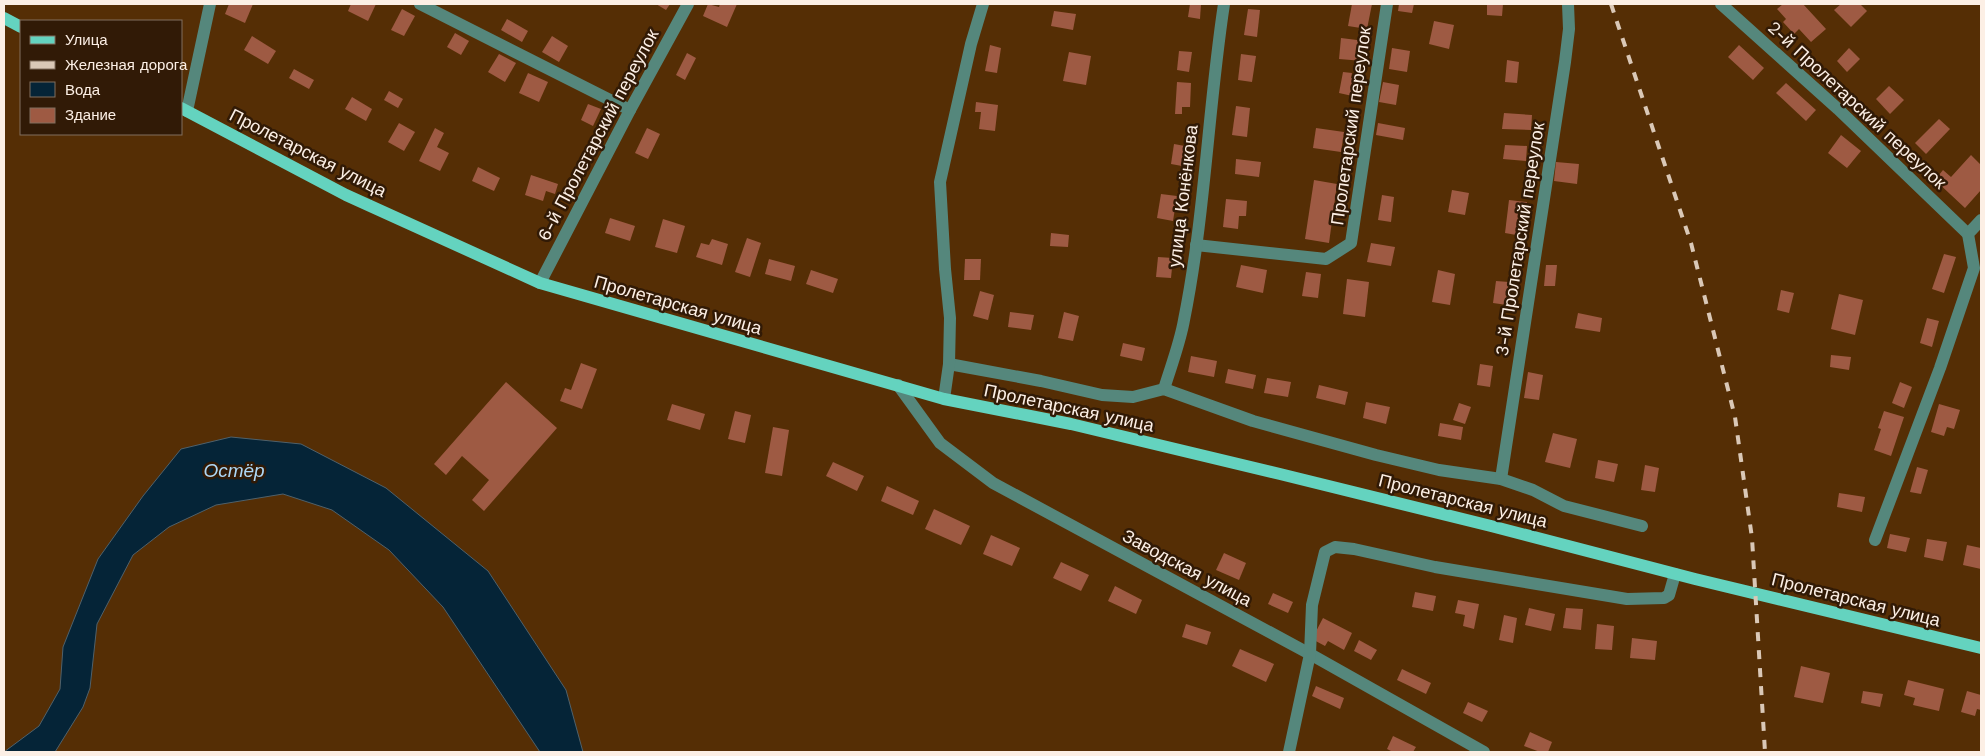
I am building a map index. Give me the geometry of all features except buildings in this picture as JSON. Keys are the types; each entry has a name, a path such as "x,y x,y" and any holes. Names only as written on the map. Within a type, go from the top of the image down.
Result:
{"main road":[{"path":"4,18 20,26"},
{"name":"Пролетарская улица","path":"184,110 346,195 540,283 944,399 1071,424 1280,474 1492,526 1694,579 1981,648"}],"street":[{"path":"184,110 210,4"},
{"path":"420,4 630,110"},
{"name":"6-й Пролетарский переулок","path":"540,283 630,110 688,4"},
{"path":"944,399 949,364 950,318 940,182 971,44 983,4"},
{"name":"улица Конёнкова","path":"1164,389 1184,322 1196,245 1215,61 1224,4"},
{"name":"Пролетарский переулок","path":"1196,245 1326,259 1351,243 1387,4"},
{"name":"3-й Пролетарский переулок","path":"1501,479 1564,70 1569,29 1568,4"},
{"name":"2-й Пролетарский переулок","path":"1721,4 1838,108 1968,234"},
{"path":"1875,540 1940,368 1974,268 1968,234 1981,220"},
{"name":"Пролетарская улица","path":"949,364 1041,381 1102,395 1133,397 1164,389 1253,420 1376,455 1439,470 1501,479 1533,490 1564,506 1642,526"},
{"name":"Заводская улица","path":"898,385 940,442 993,482 1310,654 1484,752"},
{"path":"1289,752 1310,654 1312,605 1325,552 1336,547 1354,549 1435,567 1627,599 1664,598 1669,594 1675,574"}],"water":[{"name":"Остёр","path":"231,437 301,444 386,488 488,571 566,690 583,752 540,752 443,607 389,550 332,510 283,494 216,505 169,527 133,555 97,624 90,688 83,707 55,752 4,752 39,726 60,689 63,647 98,559 143,496 181,449"}],"railway":[{"path":"1611,4 1691,243 1735,417 1752,538 1765,752"}]}
